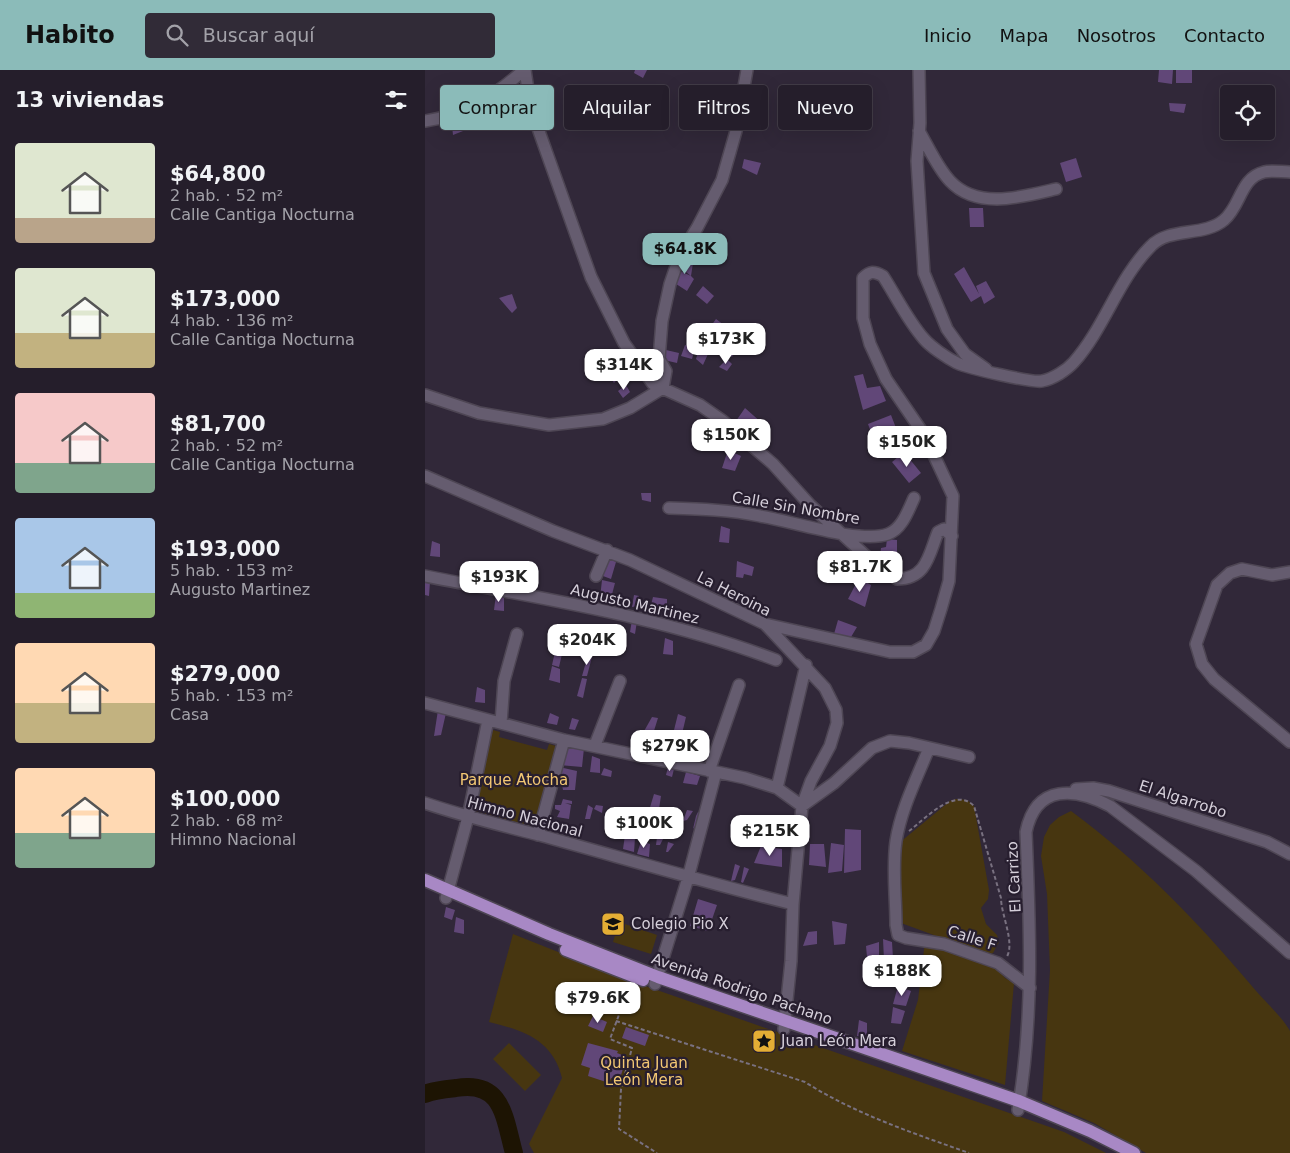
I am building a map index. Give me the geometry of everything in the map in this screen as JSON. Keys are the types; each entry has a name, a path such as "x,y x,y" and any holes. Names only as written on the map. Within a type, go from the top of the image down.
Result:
{"main road":[{"name":"Avenida Rodrigo Pachano","path":"425,880 447,894"},
{"name":"Avenida Rodrigo Pachano","path":"425,888 447,894 549,934 656,981 1090,1131 1134,1153"},
{"name":"Avenida Rodrigo Pachano","path":"1019,1106 1119,1153"}],"street":[{"path":"425,121 463,112 490,97 525,70 530,103 591,277 625,343 653,384 700,405 723,421 773,464 810,504 887,573 897,579 914,576 927,564 938,532 944,529 952,536"},
{"path":"425,395 479,413 549,425 603,419 630,408 663,388 666,370 659,359 659,352 662,321 670,284 680,255 697,228 722,180 736,131 747,70"},
{"path":"919,70 917,161 924,273 947,329 965,354 988,370"},
{"path":"919,131 941,170 962,193 979,198 1011,198 1056,189"},
{"path":"765,624 890,652 913,652 926,645 934,631 949,581 953,496 925,436 886,380 870,344 863,318 863,278 869,273 876,272 883,276 924,340 957,363 1041,382 1057,375 1073,363 1095,333 1129,273 1152,244 1165,237 1205,230 1223,221 1233,212 1251,178 1264,172 1290,172"},
{"name":"La Heroina","path":"425,476 553,531 607,550 765,624 806,665 825,688 836,710 837,723 830,746 811,781 803,806 793,904 785,1025"},
{"name":"Calle Sin Nombre","path":"669,508 714,509 761,516 844,534 859,536 887,535 903,521 914,498"},
{"path":"596,576 607,550"},
{"path":"1290,572 1272,575 1242,569 1230,573 1217,585 1196,644 1202,664 1214,679 1290,742"},
{"name":"Augusto Martinez","path":"425,576 616,614 728,642 776,660"},
{"path":"501,723 505,681 517,634"},
{"path":"777,788 806,665"},
{"path":"595,745 620,681"},
{"path":"656,981 688,878 713,772 739,685"},
{"path":"425,703 564,740 745,778 777,788 803,806 834,783 872,748 890,741 909,742 969,757"},
{"path":"447,894 467,817 488,720"},
{"path":"538,835 564,740"},
{"path":"896,840 902,816 929,748"},
{"name":"El Algarrobo","path":"1063,792 1080,788 1109,790 1267,842 1290,854"},
{"path":"1063,792 1087,795 1110,806 1196,871 1290,953"},
{"name":"El Carrizo","path":"1019,1106 1027,1048 1030,988 1028,822 1040,805 1063,792"},
{"name":"Himno Nacional","path":"425,803 467,817 538,835 688,878 793,904"},
{"name":"Calle F","path":"896,840 894,863 896,925 901,937 944,944 998,963"},
{"path":"998,963 1030,988"}],"path":[{"name":"Calle F","path":"896,840 953,800 961,798 972,804 1001,898 1001,912 1010,941 1008,955 998,963"},
{"path":"631,980 610,1040 632,1048 621,1089 619,1128 657,1153"},
{"path":"616,1021 805,1082 832,1100 969,1153"}],"green space":[{"name":"Parque Atocha","path":"493,730 500,732 499,737 547,750 549,744 556,746 535,827 472,810"},
{"path":"956,799 967,800 974,806 989,890 988,899 981,908 986,924 997,935 999,942 993,953 988,955 901,923 899,843 950,801"},
{"path":"1071,811 1144,871 1188,915 1277,1013 1290,1031 1290,1153 1146,1153 1094,1123 1042,1101 1050,970 1047,894 1041,856 1044,837 1050,825 1059,817"},
{"path":"619,922 657,935 651,954 613,942"},
{"name":"Quinta Juan León Mera","path":"513,934 631,981 1064,1132 1106,1153 534,1153 529,1144 562,1078 552,1054 535,1039 525,1033 489,1022"},
{"path":"925,941 994,965 1005,978 1014,983 1005,1085 902,1051 918,1000"},
{"path":"509,1043 541,1075 525,1091 493,1059"}],"building":[{"path":"635,70 647,70 643,78 634,73"},
{"path":"1159,70 1173,70 1172,84 1158,82"},
{"path":"1176,70 1192,70 1192,83 1176,83"},
{"path":"1169,103 1186,104 1184,113 1170,111"},
{"path":"452,130 466,130 453,135"},
{"path":"1076,158 1082,177 1066,182 1060,163"},
{"path":"744,159 761,163 757,175 742,168"},
{"path":"969,208 983,208 984,227 970,227"},
{"path":"681,258 693,263 691,276 682,269"},
{"path":"964,267 979,294 976,286 986,281 995,297 984,304 981,296 971,302 954,274"},
{"path":"678,270 694,279 687,291 673,282"},
{"path":"703,286 714,296 707,304 696,295"},
{"path":"512,294 517,308 512,313 499,298"},
{"path":"716,319 744,340 732,357 703,337"},
{"path":"685,345 695,348 692,359 681,356"},
{"path":"699,349 708,354 703,365 696,359"},
{"path":"666,350 679,353 677,363 664,360"},
{"path":"613,353 624,372 614,383 600,361"},
{"path":"727,359 732,364 727,371 719,367"},
{"path":"863,374 867,388 880,386 886,401 863,410 854,376"},
{"path":"626,385 630,392 623,398 618,391"},
{"path":"745,408 762,423 753,435 736,421"},
{"path":"891,415 896,428 873,438 868,424"},
{"path":"728,450 741,456 735,471 722,468"},
{"path":"904,452 921,473 909,483 892,462"},
{"path":"641,493 651,493 651,502 642,500"},
{"path":"721,526 730,529 729,543 719,542"},
{"path":"887,539 897,540 897,558 880,557 881,548 886,547"},
{"path":"432,541 440,544 440,557 430,556"},
{"path":"607,557 616,562 611,579 603,576"},
{"path":"737,561 754,567 752,576 744,574 743,578 736,577"},
{"path":"859,578 871,585 865,607 848,599"},
{"path":"602,580 615,583 610,602 600,598"},
{"path":"425,581 430,582 429,596 425,595"},
{"path":"496,594 504,597 504,611 494,610"},
{"path":"634,595 639,596 638,606 632,607"},
{"path":"653,597 667,599 667,607 663,607 662,610 650,609"},
{"path":"632,620 637,621 635,634 630,632"},
{"path":"838,620 857,627 851,637 834,634"},
{"path":"597,626 601,627 595,654 589,654"},
{"path":"665,638 673,641 673,655 663,654"},
{"path":"555,652 562,654 559,667 552,665"},
{"path":"588,655 592,657 587,676 582,676"},
{"path":"552,666 560,669 560,683 549,680"},
{"path":"582,678 587,679 583,698 577,696"},
{"path":"477,687 485,690 485,703 475,702"},
{"path":"438,710 446,713 441,735 434,736"},
{"path":"550,713 559,717 557,725 547,723"},
{"path":"678,714 686,717 681,738 673,734"},
{"path":"652,717 658,718 653,734 643,733"},
{"path":"572,718 579,720 575,730 569,729"},
{"path":"666,739 680,744 678,755 664,755"},
{"path":"565,744 584,748 582,767 559,765"},
{"path":"592,756 600,759 600,773 590,772"},
{"path":"559,767 577,771 575,790 563,790 562,785 554,783"},
{"path":"668,767 674,769 672,777 666,775"},
{"path":"604,768 612,771 611,777 601,775"},
{"path":"686,772 700,776 697,785 683,783"},
{"path":"654,794 661,796 656,828 645,824"},
{"path":"563,799 572,801 572,804 565,803 571,805 569,819 557,817 560,811 555,809 555,805 561,805"},
{"path":"588,805 593,808 590,819 585,819"},
{"path":"596,805 603,806 602,813 594,809"},
{"path":"687,810 693,811 687,820 683,821"},
{"path":"698,812 704,813 693,829 696,816"},
{"path":"740,815 753,820 753,829 741,825"},
{"path":"660,826 666,829 665,833 658,830"},
{"path":"845,829 861,830 861,870 844,873"},
{"path":"625,835 635,838 634,852 623,849"},
{"path":"657,837 663,839 660,845 656,845"},
{"path":"641,841 650,844 649,857 637,854"},
{"path":"668,842 674,844 666,852"},
{"path":"831,843 844,845 842,871 828,873"},
{"path":"810,844 824,844 826,867 809,865"},
{"path":"761,846 782,849 782,867 754,863"},
{"path":"735,864 740,866 735,880 731,881"},
{"path":"744,867 749,869 743,883 741,882"},
{"path":"698,899 717,905 708,931 690,926"},
{"path":"446,907 455,910 452,920 444,917"},
{"path":"456,917 464,920 464,934 454,932"},
{"path":"832,921 847,924 845,944 834,945"},
{"path":"817,931 817,944 803,946 808,932"},
{"path":"883,939 892,942 893,958 884,960"},
{"path":"879,942 879,958 867,957 866,946"},
{"path":"898,986 911,991 906,1006 893,1004"},
{"path":"893,1007 905,1011 901,1024 891,1023"},
{"path":"593,1016 607,1022 603,1032 588,1026"},
{"path":"859,1020 867,1023 867,1037 857,1036"},
{"path":"626,1027 649,1035 645,1046 622,1038"},
{"path":"588,1043 618,1051 617,1053 627,1057 619,1081 611,1078 609,1083 588,1076 590,1068 581,1065"}],"waterway":[{"path":"425,1094 456,1088 472,1087 483,1090 499,1104 504,1115 514,1153"}],"place":[{"name":"Colegio Pio X","path":"613,924"},
{"name":"Juan León Mera","path":"764,1041"}]}
